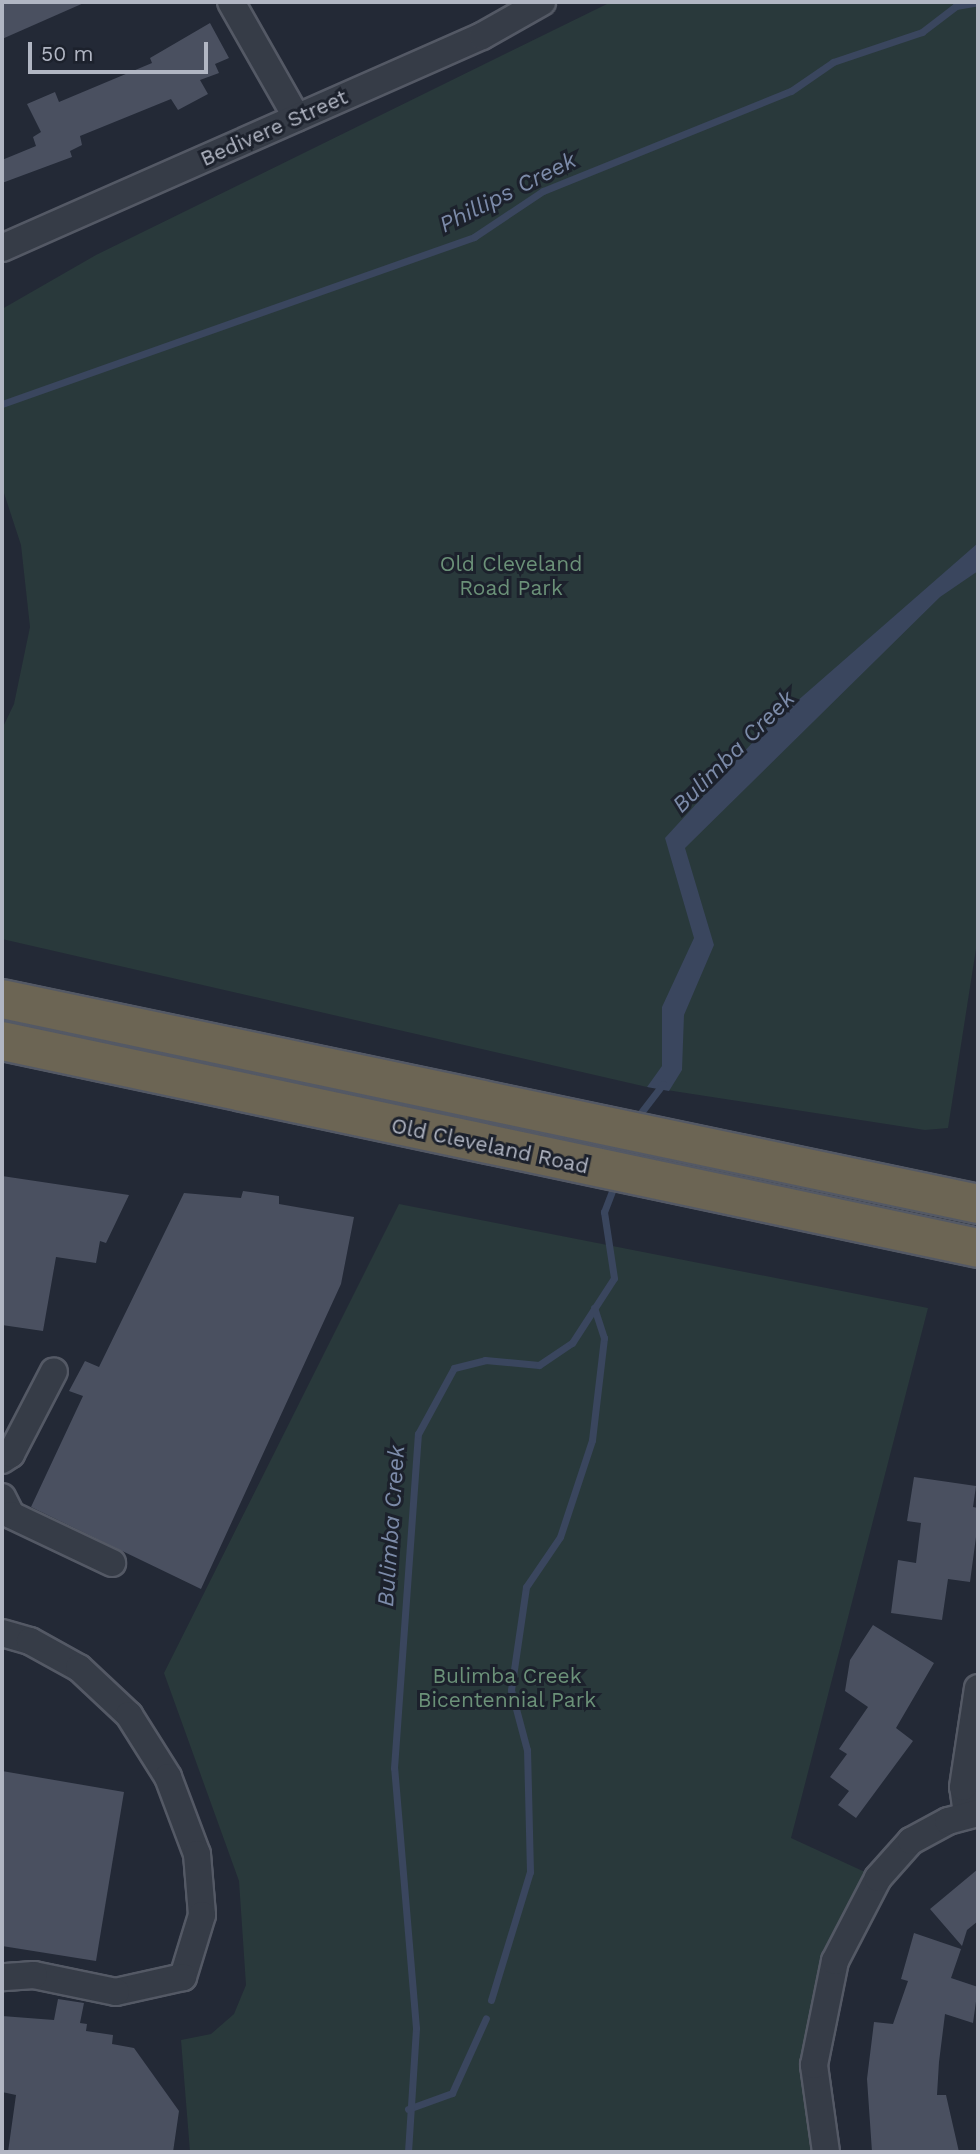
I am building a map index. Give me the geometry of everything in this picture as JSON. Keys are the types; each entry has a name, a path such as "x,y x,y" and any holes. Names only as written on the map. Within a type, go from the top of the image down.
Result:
{"highway":[{"path":"2,979 78,1016"},
{"name":"Old Cleveland Road","path":"2,999 742,1153 978,1205"},
{"name":"Old Cleveland Road","path":"2,1041 978,1248"}],"street":[{"path":"231,2 297,118"},
{"name":"Bedivere Street","path":"2,248 482,36 542,2"},
{"path":"2,1057 43,1051"},
{"path":"2,1460 11,1454 54,1371"},
{"path":"2,1497 10,1515 112,1563"},
{"path":"2,1633 30,1641 79,1668 129,1715 168,1777 197,1854 202,1915 183,1977 116,1992 34,1975 2,1977"},
{"path":"826,2152 814,2065 835,1961 878,1878 911,1841 973,1814 963,1787 978,1688"}],"green space":[{"name":"Old Cleveland Road Park","path":"611,2 978,2 978,936 948,1128 925,1130 647,1087 2,939 2,729 14,704 30,627 21,545 2,487 2,309 96,255"},
{"name":"Bulimba Creek Bicentennial Park","path":"399,1204 928,1308 791,1838 878,1878 822,2009 826,2152 190,2152 181,2040 211,2034 234,2014 246,1985 239,1881 164,1673"}],"water":[{"path":"978,543 978,571 940,597 685,848 714,945 684,1015 682,1070 669,1091 647,1087 662,1066 662,1007 694,938 665,838 764,730"}],"building":[{"path":"2,2 86,2 2,39"},
{"path":"210,23 229,58 215,64 219,73 200,80 208,94 178,110 171,99 80,136 82,145 70,151 72,157 2,183 2,160 36,146 33,137 41,132 27,104 55,92 59,102 152,63 150,58"},
{"path":"2,1176 129,1195 106,1243 100,1241 96,1263 56,1257 43,1331 2,1325"},
{"path":"243,1191 279,1196 279,1204 354,1217 341,1284 201,1589 31,1507 83,1396 69,1391 85,1361 99,1367 184,1193 241,1198"},
{"path":"914,1477 976,1486 973,1507 978,1508 978,1522 970,1582 948,1579 942,1620 891,1613 898,1560 916,1563 921,1523 907,1521"},
{"path":"873,1625 934,1663 896,1728 913,1741 856,1818 838,1805 849,1791 830,1777 847,1754 839,1749 868,1707 845,1691 850,1660"},
{"path":"2,1771 124,1792 96,1961 2,1946"},
{"path":"978,1869 978,1921 967,1930 962,1946 930,1909"},
{"path":"914,1933 961,1949 951,1978 978,1987 973,2023 945,2014 939,2062 937,2095 946,2095 959,2152 872,2152 867,2079 874,2022 893,2024 908,1981 901,1979"},
{"path":"58,1999 84,2003 80,2023 87,2024 86,2031 113,2035 112,2044 134,2048 179,2111 173,2152 8,2152 16,2095 2,2092 2,2016 54,2020"}],"waterway":[{"name":"Phillips Creek","path":"2,404 474,237 543,191 791,91 833,62 922,32 956,6 978,2"},
{"name":"Bulimba Creek","path":"636,1119 663,1084"},
{"name":"Bulimba Creek","path":"408,2152 416,2028 394,1768 418,1434 454,1368 485,1360 539,1365 572,1343 614,1278 604,1212 615,1183"},
{"path":"491,2000 530,1872 527,1750 511,1690 526,1587 560,1537 592,1440 604,1338 594,1308"},
{"path":"408,2109 452,2093 486,2018"}]}
